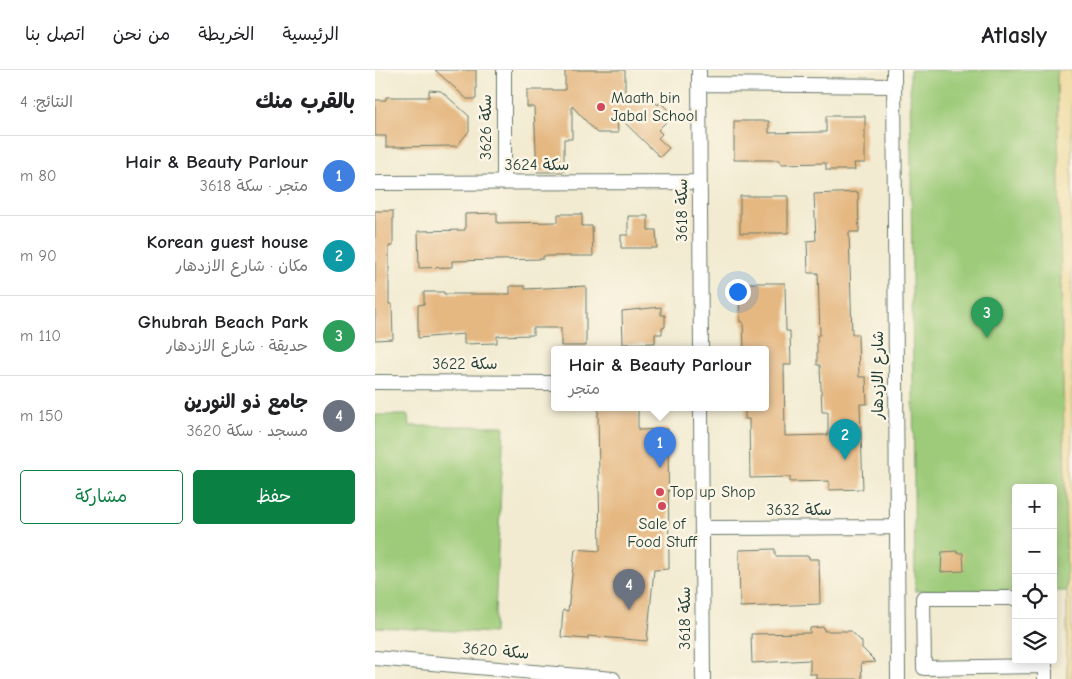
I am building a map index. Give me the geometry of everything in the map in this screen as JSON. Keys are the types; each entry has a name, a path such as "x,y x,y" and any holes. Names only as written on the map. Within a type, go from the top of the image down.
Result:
{"street":[{"name":"سكة 3626","path":"504,70 504,183"},
{"name":"شارع الازدهار","path":"894,70 898,679"},
{"path":"699,77 894,86"},
{"name":"سكة 3618","path":"699,77 701,346"},
{"name":"سكة 3624","path":"375,184 699,182"},
{"name":"سكة 3622","path":"375,382 551,383"},
{"name":"سكة 3618","path":"701,411 703,679"},
{"name":"سكة 3632","path":"702,528 897,527"},
{"path":"1012,598 923,598 923,668 1045,668"},
{"name":"سكة 3620","path":"375,658 613,679"}],"green space":[{"path":"910,70 1057,70 1067,591 1057,591 1057,484 1012,484 1012,591 915,591"},
{"path":"375,415 408,415 409,426 504,426 494,633 375,627"}],"sand":[{"path":"1057,70 1072,70 1072,679 1067,679"}],"building":[{"path":"435,70 476,70 476,99 467,99"},
{"path":"565,70 625,70 625,95 650,97 658,105 660,102 673,115 658,130 662,134 658,138 669,148 660,157 617,115 618,133 597,133 572,106 572,139 564,139 564,172 537,172 534,107 527,107 527,90 565,90"},
{"path":"429,90 441,91 469,116 469,131 457,146 386,147 386,136 375,136 375,100 386,100 386,97 429,97"},
{"path":"826,116 865,116 865,163 854,163 855,170 826,170 826,163 780,164 780,160 734,160 734,121 769,121 769,133 826,132"},
{"path":"858,192 859,232 849,232 852,334 858,334 859,377 866,377 867,404 860,404 863,489 829,490 829,481 790,482 790,477 750,478 749,419 745,419 745,411 769,411 769,346 744,346 743,322 740,322 739,283 785,283 786,331 790,331 791,365 784,365 785,436 828,435 828,412 822,412 820,365 817,365 817,335 820,335 818,273 808,273 807,241 816,240 814,194"},
{"path":"740,196 788,196 788,233 740,233"},
{"path":"375,211 393,211 393,246 389,246 389,304 392,304 393,339 375,340"},
{"path":"497,213 497,223 558,222 558,214 582,214 582,226 592,226 593,256 543,256 543,259 452,261 452,267 419,268 418,231 465,230 465,214"},
{"path":"628,216 648,216 648,230 656,230 657,248 621,248 621,235 628,235"},
{"path":"510,286 525,286 525,289 586,286 586,346 561,346 561,328 533,328 533,335 497,336 497,343 464,344 464,334 418,338 418,305 424,304 424,292 444,292 444,294 510,294"},
{"path":"661,307 661,315 665,315 665,327 662,328 662,334 655,334 655,343 623,344 622,311"},
{"path":"598,411 638,411 638,430 668,429 669,569 654,570 647,641 588,636 588,639 561,637 563,610 568,611 575,549 600,551"},
{"path":"775,549 775,556 809,556 809,559 819,559 820,604 740,607 739,550"},
{"path":"957,551 957,553 963,553 964,571 941,572 942,552"},
{"path":"824,627 824,631 851,631 862,642 862,648 876,662 861,663 862,679 816,679 816,674 810,674 810,660 752,663 751,634 810,633 810,628"}],"place":[{"name":"Maath bin Jabal School","path":"601,107"},
{"name":"Ghubrah Beach Park","path":"987,338"},
{"name":"Korean guest house","path":"845,460"},
{"name":"Hair & Beauty Parlour","path":"660,468"},
{"name":"Top up Shop","path":"660,492"},
{"name":"Sale of Food Stuff","path":"662,506"},
{"name":"جامع ذو النورين","path":"629,610"}]}
